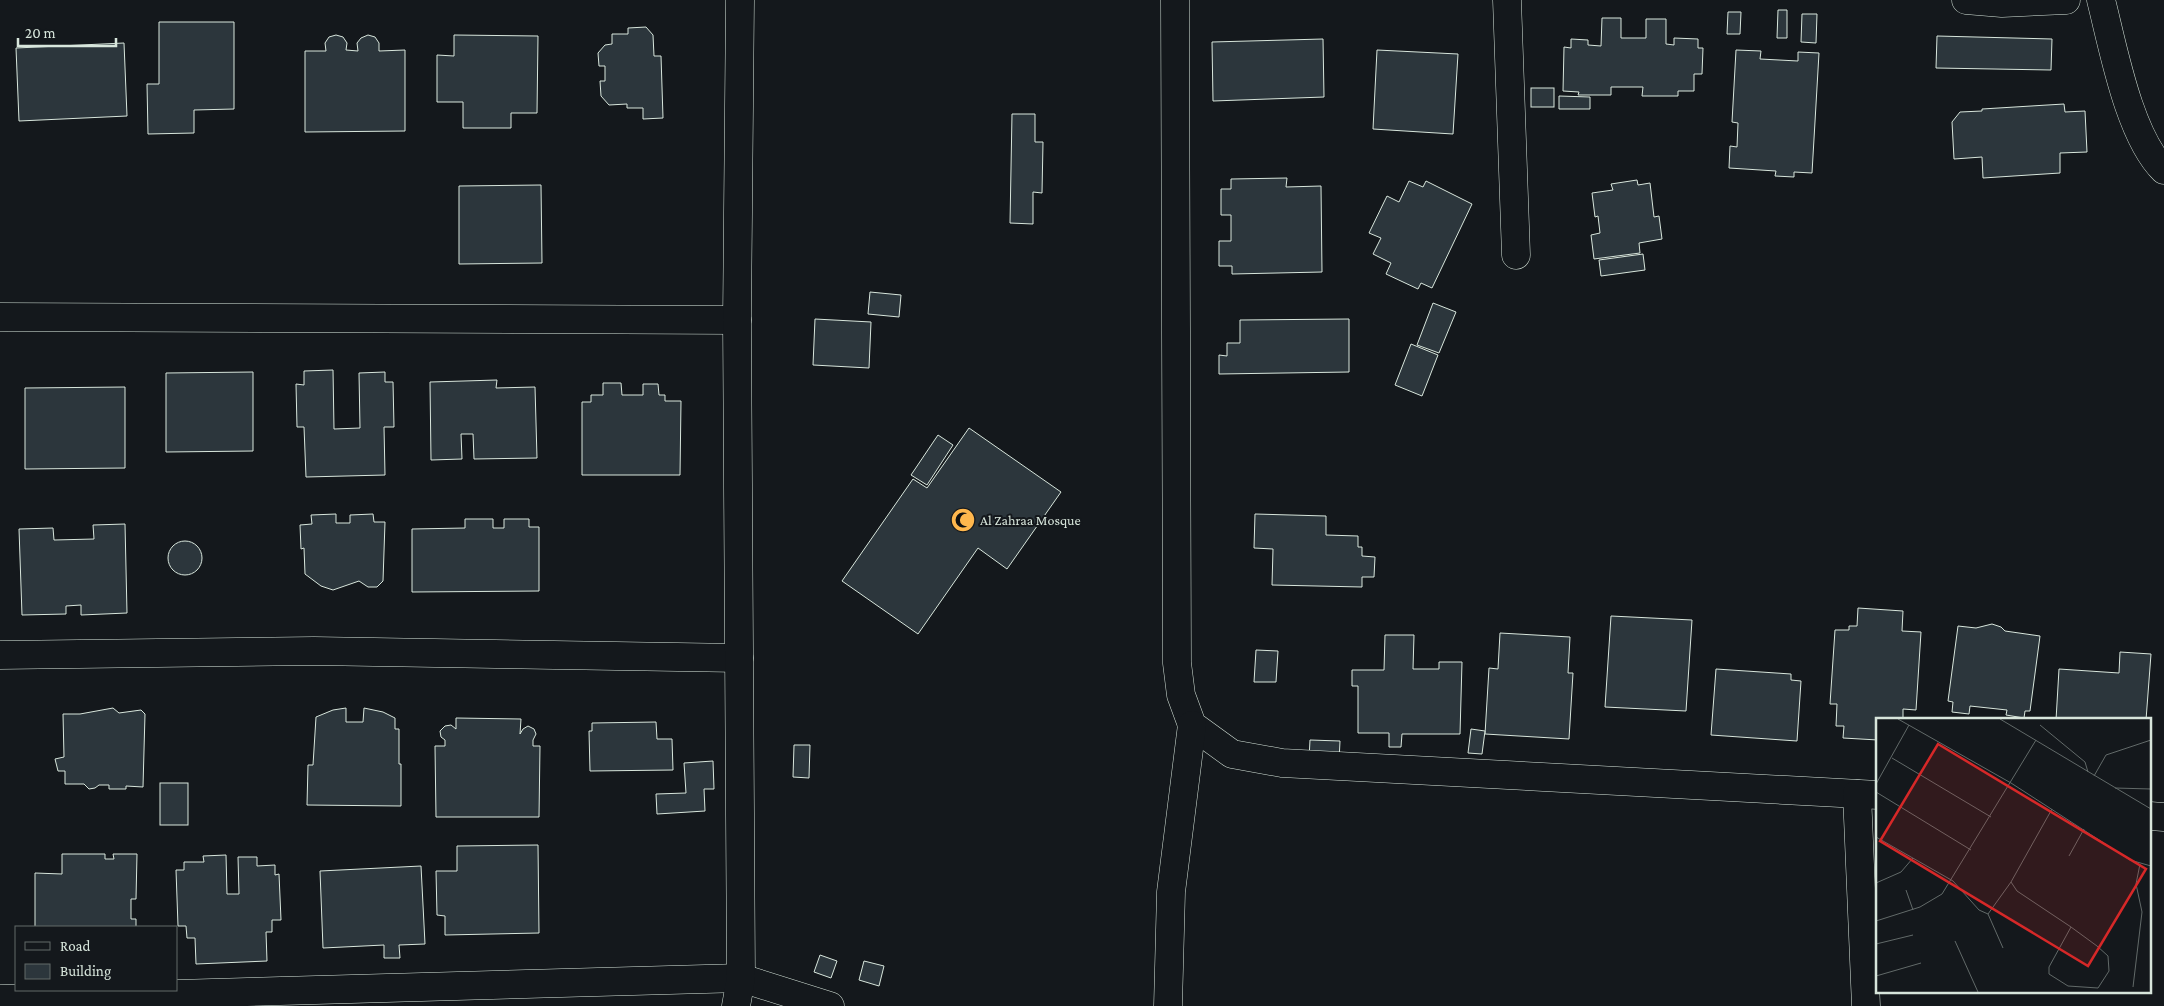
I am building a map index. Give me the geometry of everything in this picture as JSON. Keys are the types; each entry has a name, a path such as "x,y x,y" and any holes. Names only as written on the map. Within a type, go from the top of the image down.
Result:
{"street":[{"path":"736,1006 741,978 738,320 740,0"},
{"path":"1168,1006 1171,892 1192,724 1181,695 1177,663 1175,0"},
{"path":"1507,0 1516,255"},
{"path":"1966,0 2002,3 2066,0"},
{"path":"2101,0 2124,93 2146,145 2156,162 2164,170"},
{"path":"0,317 738,320"},
{"path":"0,655 314,651 739,658"},
{"path":"1192,724 1232,754 1282,763 1868,795 1866,1006"},
{"path":"0,999 332,998 741,978 830,1006"}],"building":[{"path":"1778,10 1787,10 1787,38 1777,38"},
{"path":"1728,12 1741,12 1740,34 1727,34"},
{"path":"1802,14 1817,14 1816,43 1801,42"},
{"path":"1602,18 1621,18 1621,38 1646,38 1646,19 1666,19 1666,44 1674,45 1674,38 1698,39 1698,48 1703,48 1702,74 1694,74 1694,91 1678,91 1678,96 1642,96 1643,87 1611,87 1611,95 1578,95 1579,92 1563,91 1564,47 1571,48 1571,39 1588,40 1588,45 1601,46"},
{"path":"159,22 234,22 234,109 194,110 194,133 148,134 147,84 159,84"},
{"path":"646,27 653,35 654,56 661,56 663,118 643,119 643,108 627,108 627,104 609,105 601,96 600,81 605,81 605,66 599,66 598,53 605,45 612,44 612,34 628,34 628,28"},
{"path":"336,35 343,37 347,43 346,50 358,51 357,43 361,38 368,35 375,37 379,43 379,51 405,50 405,131 305,132 305,51 326,51 325,43 329,37"},
{"path":"454,35 538,36 537,113 511,113 511,128 463,128 463,102 437,102 437,55 454,56"},
{"path":"1937,36 2052,39 2051,70 1936,68"},
{"path":"1323,39 1324,97 1213,101 1212,42"},
{"path":"124,43 127,116 19,121 16,48"},
{"path":"1377,50 1458,54 1453,134 1373,129"},
{"path":"1736,50 1761,51 1760,59 1798,61 1798,52 1819,53 1812,173 1794,172 1794,177 1775,176 1776,171 1729,168 1730,146 1737,147 1738,123 1732,122"},
{"path":"1531,88 1554,88 1554,107 1531,107"},
{"path":"1559,96 1590,97 1590,109 1559,109"},
{"path":"2064,104 2065,112 2085,111 2087,152 2060,153 2060,173 1983,178 1982,157 1954,159 1952,122 1960,112"},
{"path":"1012,114 1035,114 1035,142 1043,142 1042,193 1033,192 1033,224 1010,223"},
{"path":"1287,178 1286,187 1321,186 1322,272 1232,274 1232,266 1219,266 1219,241 1231,241 1231,215 1221,215 1221,189 1231,189 1231,179"},
{"path":"1637,180 1638,185 1650,183 1654,217 1659,216 1662,239 1639,243 1640,253 1594,259 1591,235 1600,233 1598,216 1595,217 1592,193 1613,190 1611,184"},
{"path":"1409,181 1423,187 1426,181 1472,204 1432,288 1421,283 1418,289 1386,274 1391,263 1373,254 1381,238 1369,233 1387,196 1399,202"},
{"path":"541,185 542,263 459,264 459,186"},
{"path":"1643,254 1645,270 1601,276 1599,260"},
{"path":"870,292 901,295 899,317 868,314"},
{"path":"1433,303 1456,312 1439,353 1417,345"},
{"path":"815,319 871,322 869,368 813,365"},
{"path":"1349,319 1349,372 1219,374 1219,355 1227,356 1227,343 1240,343 1240,320"},
{"path":"1411,344 1438,355 1422,396 1395,385"},
{"path":"333,370 334,429 360,428 359,373 385,372 385,382 393,382 394,427 384,427 385,475 306,477 304,427 297,427 296,384 304,385 304,371"},
{"path":"253,372 253,451 166,452 166,373"},
{"path":"497,380 496,388 535,387 537,458 474,459 473,434 461,434 462,459 431,460 430,382"},
{"path":"603,383 621,383 622,395 643,395 643,384 658,384 659,395 665,395 665,401 681,401 680,475 582,475 582,402 591,402 591,395 603,395"},
{"path":"125,387 125,468 25,469 25,388"},
{"name":"Al Zahraa Mosque","path":"969,428 1061,492 1007,569 978,548 918,634 842,581 913,479 927,488"},
{"path":"938,435 953,445 927,485 911,475"},
{"path":"336,514 336,523 350,523 350,515 373,514 374,522 385,522 383,581 377,587 368,587 359,581 333,590 321,586 305,574 304,548 301,549 300,525 312,524 311,515"},
{"path":"1255,514 1326,516 1326,535 1358,536 1358,547 1362,547 1362,556 1375,557 1374,577 1362,577 1362,587 1272,585 1273,549 1254,548"},
{"path":"465,519 493,519 493,528 504,528 504,519 529,519 529,527 539,527 539,591 412,592 412,529 465,528"},
{"path":"125,524 127,613 81,615 81,605 66,606 66,614 22,615 19,529 53,528 54,540 94,539 93,525"},
{"path":"185,541 192,542 197,546 201,551 201,565 197,570 192,574 185,575 178,574 173,570 169,565 168,558 169,551 173,546 178,542"},
{"path":"1858,608 1903,611 1902,631 1921,632 1916,710 1903,709 1903,718 1876,718 1876,740 1843,738 1844,726 1836,726 1837,704 1830,704 1835,630 1849,630 1849,626 1857,626"},
{"path":"1611,616 1692,620 1686,711 1605,707"},
{"path":"1992,624 2001,627 2005,631 2040,636 2030,711 2025,711 2024,718 2006,715 2007,710 1970,706 1969,714 1952,712 1953,702 1948,701 1958,626 1976,628"},
{"path":"1500,633 1570,637 1568,673 1573,673 1569,739 1485,734 1489,668 1498,669"},
{"path":"1385,635 1414,635 1413,669 1439,669 1439,662 1462,662 1460,734 1402,734 1401,747 1389,747 1389,733 1358,733 1358,686 1352,686 1352,670 1384,670"},
{"path":"1256,650 1278,651 1276,682 1254,682"},
{"path":"2120,652 2151,654 2146,718 2056,718 2059,669 2119,673"},
{"path":"1716,669 1791,674 1791,680 1801,681 1797,741 1711,735"},
{"path":"113,708 119,713 141,710 145,714 143,787 126,786 126,789 109,789 109,785 99,785 89,789 84,784 65,784 65,771 58,771 55,759 64,757 63,714 80,714"},
{"path":"346,708 346,722 363,722 364,708 383,712 395,718 395,729 399,729 401,806 307,805 308,765 313,765 316,717 333,710"},
{"path":"456,718 521,719 520,734 528,726 534,729 536,734 533,746 540,746 539,817 436,817 435,746 445,746 445,740 441,737 440,731 445,726 451,725 456,729"},
{"path":"656,722 657,739 672,739 673,770 590,771 589,731 592,731 592,723"},
{"path":"1471,729 1485,731 1482,754 1468,753"},
{"path":"1310,740 1340,741 1339,761 1309,759"},
{"path":"794,745 810,745 809,778 793,777"},
{"path":"713,761 714,789 704,789 705,811 657,814 656,794 686,793 684,763"},
{"path":"160,783 188,783 188,825 160,825"},
{"path":"538,845 539,933 445,935 445,916 437,915 436,871 457,871 457,846"},
{"path":"62,854 105,854 105,859 114,859 113,854 137,854 136,899 131,899 131,919 136,919 136,926 35,926 35,873 62,874"},
{"path":"226,855 227,894 239,894 238,857 257,857 257,866 275,865 275,875 279,874 281,920 272,920 272,932 266,932 267,961 196,964 195,938 187,938 186,926 178,926 176,870 184,870 184,862 204,862 203,856"},
{"path":"421,866 425,944 399,945 400,958 384,958 384,945 323,948 320,871"},
{"path":"820,955 837,961 831,978 814,972"},
{"path":"864,961 884,966 879,986 859,980"}],"place":[{"name":"Al Zahraa Mosque","path":"963,520"}]}
